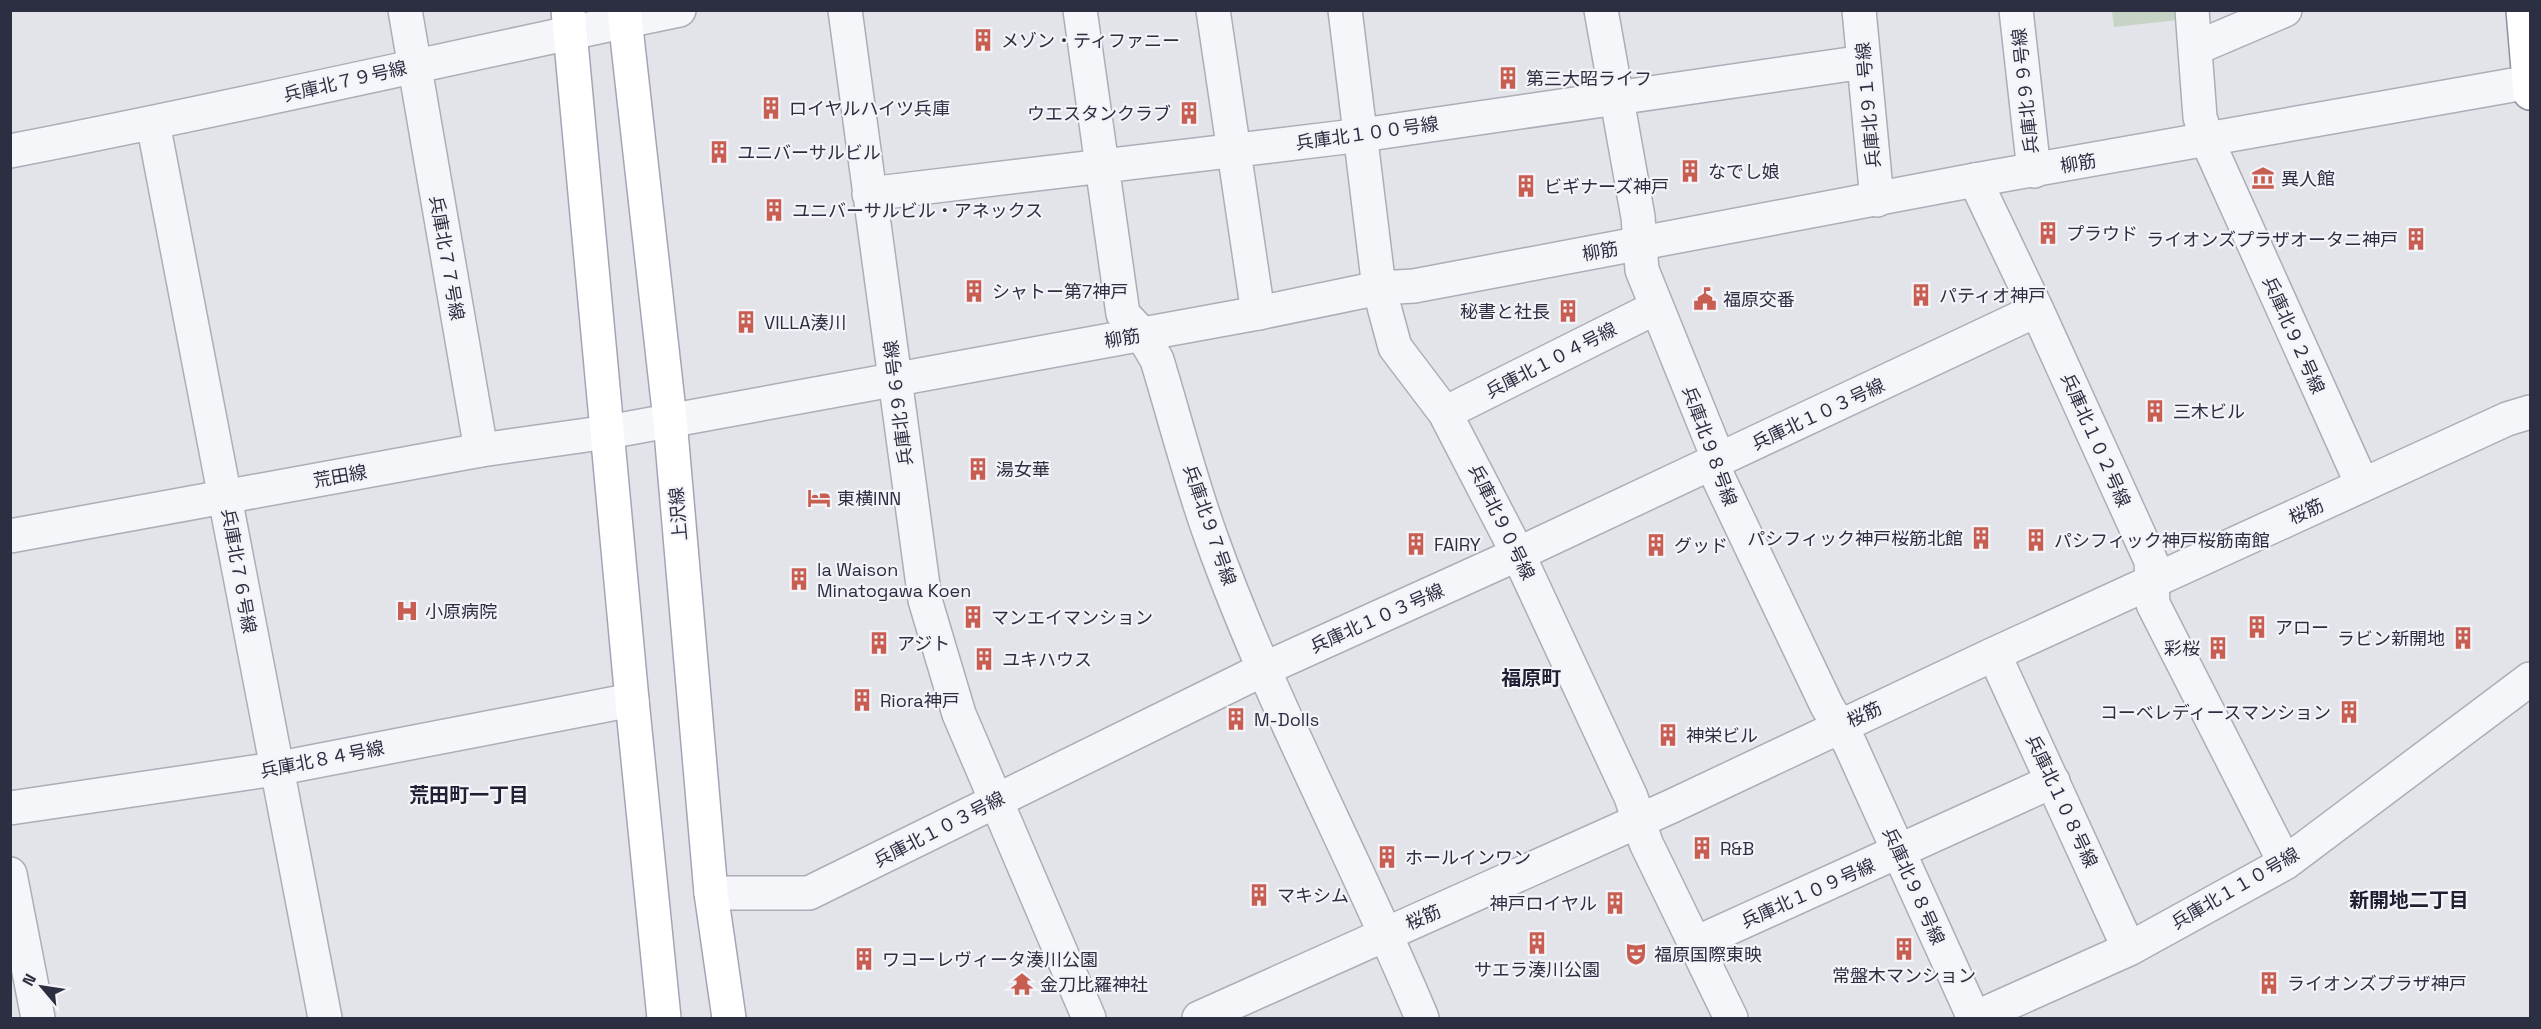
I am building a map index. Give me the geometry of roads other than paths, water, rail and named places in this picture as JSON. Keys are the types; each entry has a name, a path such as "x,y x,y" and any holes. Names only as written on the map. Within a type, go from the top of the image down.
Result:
{"main road":[{"path":"2523,10 2530,93"},
{"name":"上沢線","path":"625,17 670,420 711,893 729,1018"},
{"path":"569,22 664,1018"}],"street":[{"name":"兵庫北７７号線","path":"405,10 481,450"},
{"name":"兵庫北７９号線","path":"10,151 153,123 413,65 569,22 679,10"},
{"name":"兵庫北９６号線","path":"845,10 868,194 896,380 925,600 959,714 1089,1018"},
{"name":"兵庫北９７号線","path":"1080,10 1123,314 1142,334 1157,360 1211,537 1264,669 1386,933 1422,1018"},
{"path":"1213,10 1232,151 1258,313"},
{"name":"兵庫北９０号線","path":"1345,10 1379,288 1395,347 1444,413 1518,554 1639,820 1646,843 1731,1018"},
{"name":"兵庫北９８号線","path":"1601,10 1640,244 1642,270 1714,448 1717,475 1899,851 1975,1018"},
{"name":"兵庫北９１号線","path":"1859,10 1877,200"},
{"name":"兵庫北９９号線","path":"2016,10 2034,171"},
{"name":"兵庫北９２号線","path":"2192,10 2200,117 2207,140 2361,484"},
{"path":"2196,48 2285,10"},
{"name":"兵庫北１００号線","path":"868,194 1362,135 1864,62"},
{"name":"柳筋","path":"670,420 1258,313 1379,288 1414,286 1975,180 2530,82"},
{"name":"兵庫北７６号線","path":"153,123 275,769 325,1018"},
{"name":"兵庫北１０２号線","path":"1975,180 2151,561 2153,604 2285,862"},
{"name":"兵庫北１０４号線","path":"1444,413 1657,307"},
{"name":"兵庫北１０３号線","path":"711,893 809,893 1264,669 1518,554 2037,310"},
{"name":"桜筋","path":"1199,1018 1639,820 2361,484 2507,419 2530,412"},
{"name":"荒田線","path":"10,536 481,450 608,432 670,420"},
{"name":"兵庫北１０８号線","path":"1994,654 2129,949"},
{"name":"兵庫北１１０号線","path":"1975,1018 2129,949 2285,862 2530,679"},
{"name":"兵庫北８４号線","path":"10,808 275,769 632,700"},
{"name":"兵庫北１０９号線","path":"1694,944 2053,781"},
{"path":"10,874 38,1018"}],"place":[{"name":"メゾン・ティファニー","path":"983,40"},
{"name":"第三大昭ライフ","path":"1508,78"},
{"name":"ロイヤルハイツ兵庫","path":"771,108"},
{"name":"ウエスタンクラブ","path":"1189,113"},
{"name":"ユニバーサルビル","path":"719,152"},
{"name":"なでし娘","path":"1690,171"},
{"name":"異人館","path":"2263,178"},
{"name":"ビギナーズ神戸","path":"1526,186"},
{"name":"ユニバーサルビル・アネックス","path":"774,210"},
{"name":"プラウド","path":"2048,233"},
{"name":"ライオンズプラザオータニ神戸","path":"2416,239"},
{"name":"シャトー第7神戸","path":"974,291"},
{"name":"パティオ神戸","path":"1921,295"},
{"name":"福原交番","path":"1705,299"},
{"name":"秘書と社長","path":"1568,311"},
{"name":"VILLA湊川","path":"746,322"},
{"name":"三木ビル","path":"2155,411"},
{"name":"湯女華","path":"978,469"},
{"name":"東横INN","path":"819,498"},
{"name":"パシフィック神戸桜筋北館","path":"1981,538"},
{"name":"パシフィック神戸桜筋南館","path":"2036,540"},
{"name":"FAIRY","path":"1416,544"},
{"name":"グッド","path":"1656,545"},
{"name":"la Waison Minatogawa Koen","path":"799,579"},
{"name":"小原病院","path":"407,611"},
{"name":"マンエイマンション","path":"973,617"},
{"name":"アロー","path":"2257,627"},
{"name":"ラビン新開地","path":"2463,638"},
{"name":"アジト","path":"879,643"},
{"name":"彩桜","path":"2218,648"},
{"name":"ユキハウス","path":"984,659"},
{"name":"Riora神戸","path":"862,700"},
{"name":"コーベレディースマンション","path":"2349,712"},
{"name":"M-Dolls","path":"1236,719"},
{"name":"神栄ビル","path":"1668,735"},
{"name":"R&B","path":"1702,848"},
{"name":"ホールインワン","path":"1387,857"},
{"name":"マキシム","path":"1259,895"},
{"name":"神戸ロイヤル","path":"1615,903"},
{"name":"サエラ湊川公園","path":"1537,943"},
{"name":"常盤木マンション","path":"1904,949"},
{"name":"福原国際東映","path":"1636,954"},
{"name":"ワコーレヴィータ湊川公園","path":"864,959"},
{"name":"ライオンズプラザ神戸","path":"2269,983"},
{"name":"金刀比羅神社","path":"1022,984"}],"district":[{"name":"福原町","path":"1531,678"},
{"name":"荒田町一丁目","path":"469,795"},
{"name":"新開地二丁目","path":"2409,900"}]}
